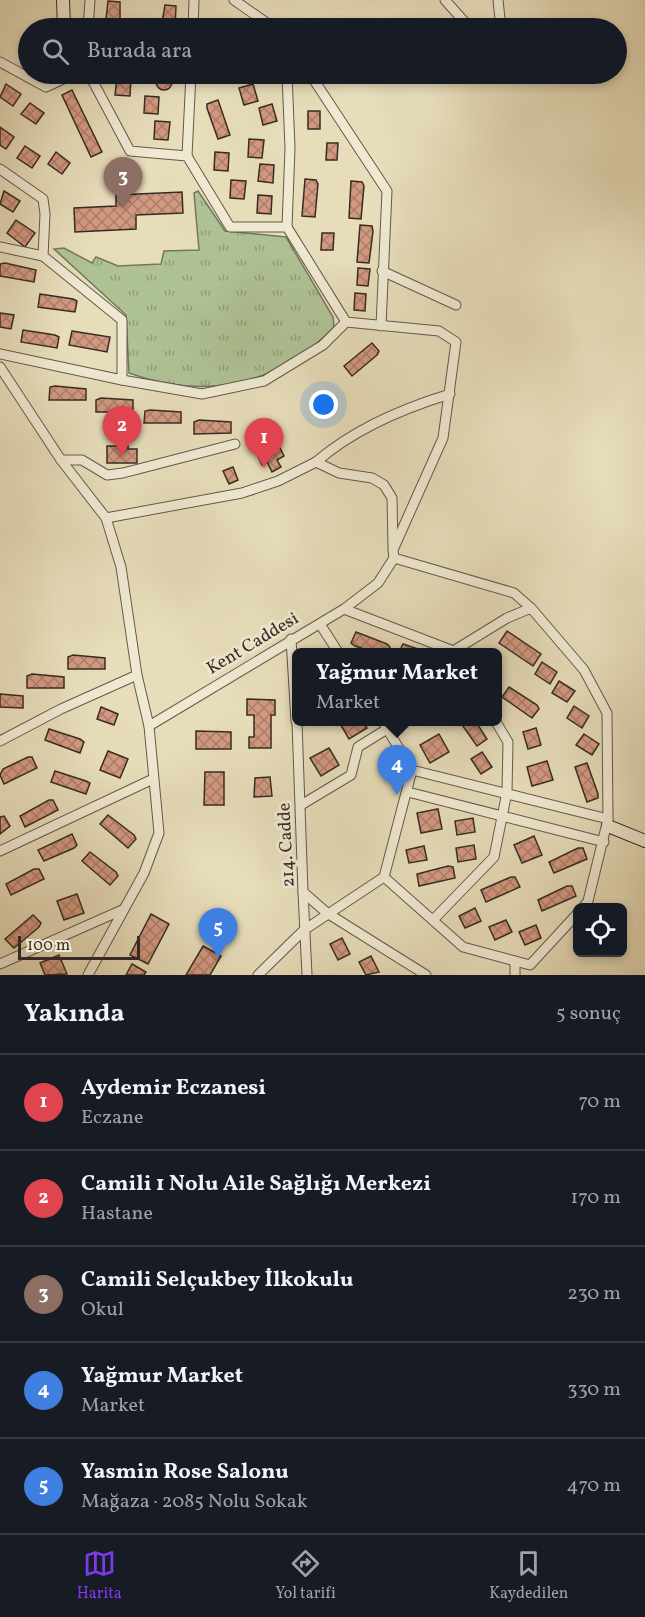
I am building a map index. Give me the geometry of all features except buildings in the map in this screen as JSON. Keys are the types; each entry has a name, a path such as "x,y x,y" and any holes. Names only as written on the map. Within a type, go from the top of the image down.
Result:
{"street":[{"path":"63,0 64,18"},
{"path":"89,18 90,0"},
{"path":"193,18 194,0"},
{"path":"234,0 260,18"},
{"path":"445,0 461,18"},
{"path":"498,0 500,18"},
{"path":"0,62 18,72"},
{"path":"94,84 130,151 187,156"},
{"path":"191,84 187,156 230,226 287,227"},
{"path":"287,84 290,148 287,227 346,322"},
{"path":"317,84 387,191 381,326 346,322"},
{"path":"0,169 43,198 45,245 43,256"},
{"path":"0,247 43,256 122,320 122,380"},
{"path":"382,271 456,305"},
{"path":"0,354 122,380 202,394 264,381 323,345 346,322"},
{"name":"Kent Caddesi","path":"149,726 291,639 320,624 378,583 394,554 443,438 456,342 439,331 381,326"},
{"path":"0,367 61,460 106,518 121,567 137,675 149,726 159,833 144,873 88,975"},
{"path":"106,518 242,493 278,481 316,462 363,432 415,404 450,394"},
{"path":"61,460 82,460 107,475 178,461 236,444"},
{"path":"316,462 339,473 372,478 384,485 392,498 394,554 514,593 531,608 584,670 608,713 608,823 586,903"},
{"path":"460,648 507,618 531,608"},
{"path":"344,609 447,648"},
{"path":"320,624 335,648"},
{"name":"214. Cadde","path":"291,639 292,653"},
{"path":"0,741 62,709 137,675"},
{"name":"214. Cadde","path":"297,726 303,892 327,913 412,971 426,975"},
{"path":"301,805 351,775 358,747 384,726"},
{"path":"258,975 304,930 384,877 412,770 386,726"},
{"path":"434,919 494,857 507,792 508,742 498,726"},
{"path":"412,770 507,792 608,823 645,841"},
{"path":"0,851 153,780"},
{"path":"408,792 604,842"},
{"path":"384,877 463,947 530,965 573,918"},
{"path":"303,892 307,975"},
{"path":"0,964 122,910"},
{"path":"515,961 516,975"}],"green space":[{"path":"198,191 225,231 286,237 333,317 334,327 312,347 289,363 239,382 212,386 185,386 129,373 126,315 54,249 64,248 92,263 96,257 118,266 161,264 164,251 199,250 194,193"}],"place":[{"name":"Camili Selçukbey İlkokulu","path":"123,207"},
{"name":"Camili 1 Nolu Aile Sağlığı Merkezi","path":"122,456"},
{"name":"Aydemir Eczanesi","path":"264,468"},
{"name":"Yağmur Market","path":"397,795"},
{"name":"Yasmin Rose Salonu","path":"218,958"}]}
